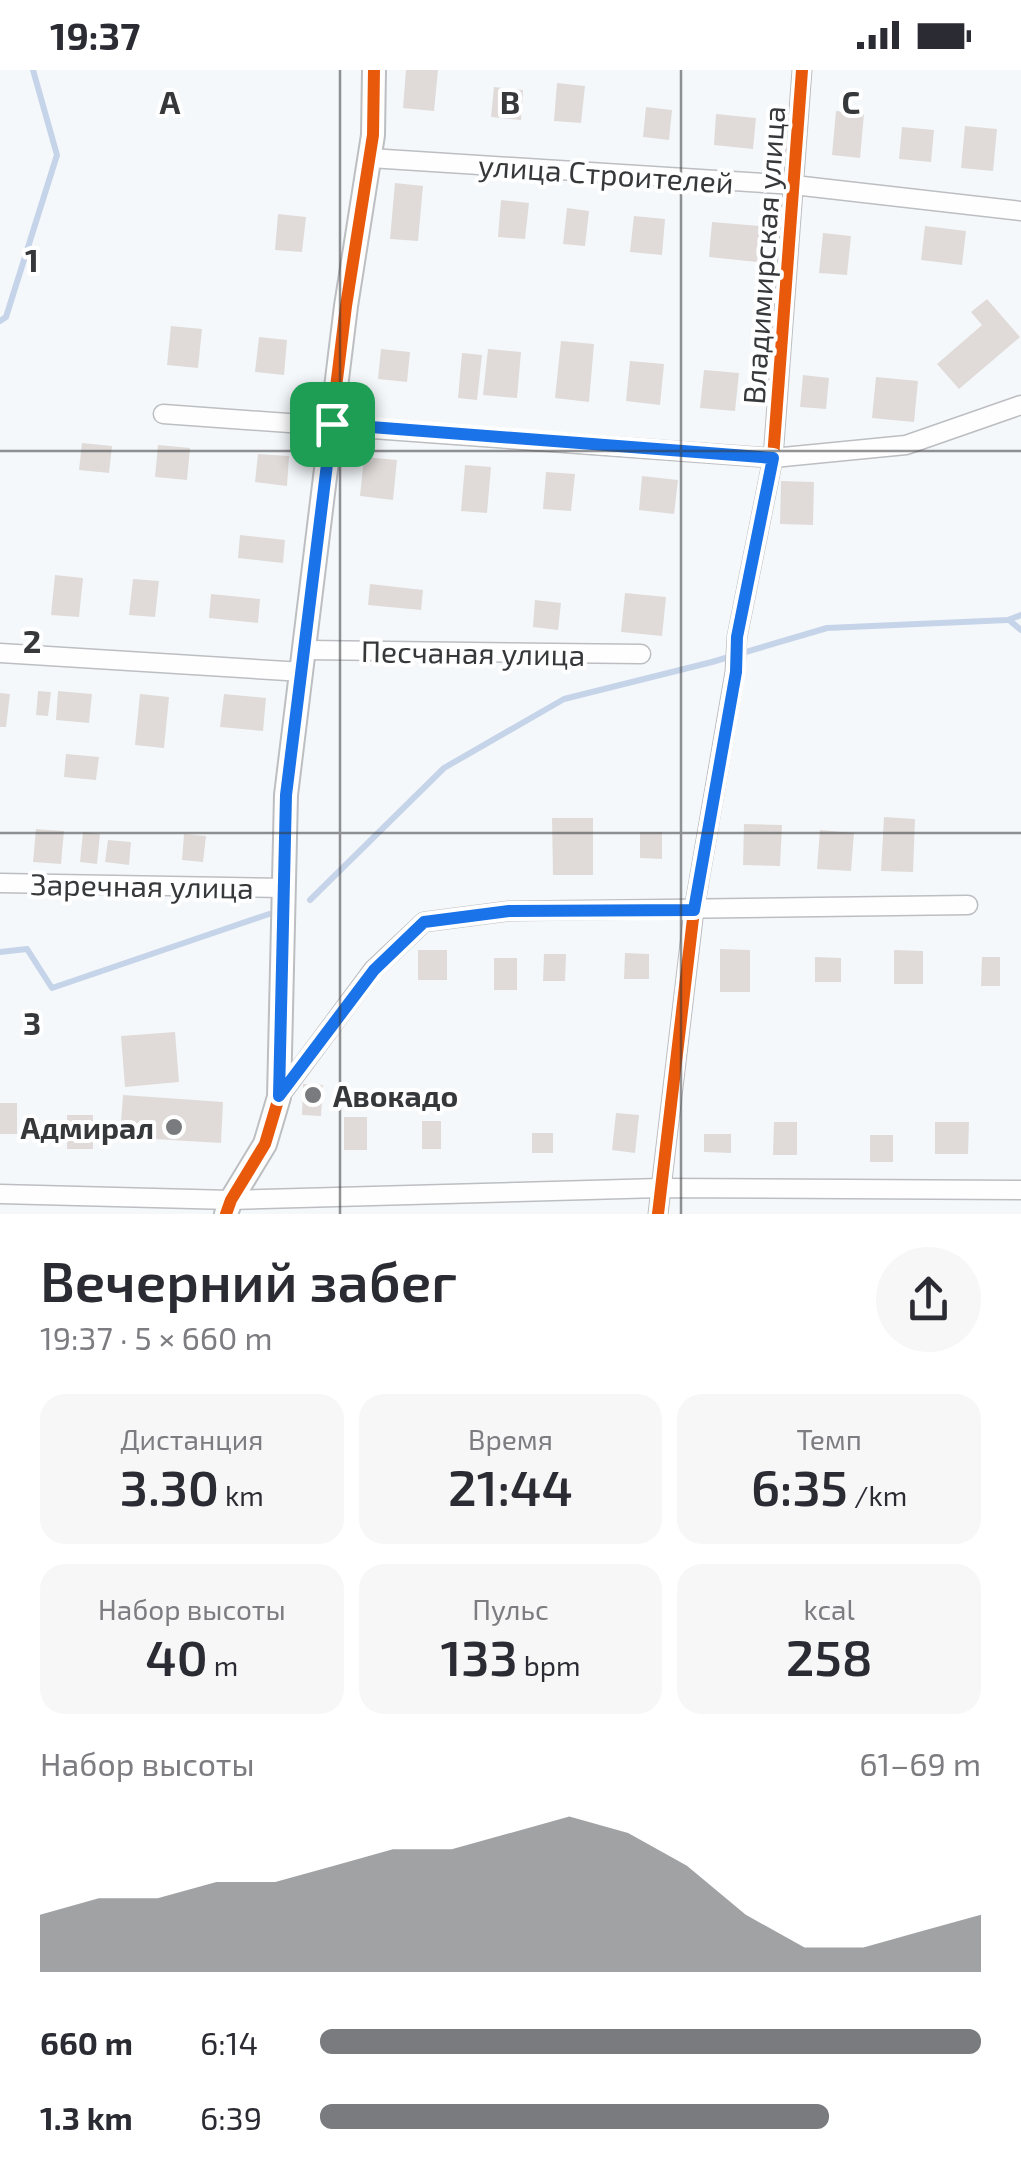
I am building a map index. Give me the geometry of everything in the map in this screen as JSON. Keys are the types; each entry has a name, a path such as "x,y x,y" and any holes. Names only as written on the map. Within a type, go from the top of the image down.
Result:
{"street":[{"path":"229,1207 265,1144 279,1096 286,795 346,306 370,158 374,70"},
{"name":"Владимирская улица","path":"658,1214 694,910 736,672 737,637 773,458 802,70"},
{"name":"улица Строителей","path":"370,158 794,185 1021,211"},
{"path":"163,414 773,458 906,445 1021,405"},
{"name":"Песчаная улица","path":"0,653 304,661 641,654"},
{"name":"Заречная улица","path":"0,883 284,888"},
{"path":"279,1096 374,970 424,922 509,911 968,906"},
{"path":"0,1194 229,1207 660,1188 1021,1190"}],"building":[{"path":"406,70 438,70 434,111 403,108"},
{"path":"557,83 585,86 581,123 554,121"},
{"path":"494,87 523,90 521,120 491,117"},
{"path":"646,107 672,110 669,140 643,137"},
{"path":"836,111 864,114 860,158 832,155"},
{"path":"716,114 756,118 753,149 714,145"},
{"path":"965,126 997,129 993,171 961,168"},
{"path":"902,127 934,130 931,162 899,159"},
{"path":"395,183 423,186 418,241 390,239"},
{"path":"501,200 529,203 525,239 498,237"},
{"path":"567,208 589,211 585,246 563,244"},
{"path":"278,214 306,217 302,252 275,250"},
{"path":"634,216 665,219 662,255 630,252"},
{"path":"712,222 760,226 757,262 709,257"},
{"path":"925,226 966,231 962,265 921,260"},
{"path":"823,233 851,236 847,275 819,273"},
{"path":"987,299 1020,337 959,389 937,364 982,325 971,312"},
{"path":"171,326 202,329 198,368 167,365"},
{"path":"259,337 287,340 284,375 255,372"},
{"path":"561,341 594,344 589,402 555,398"},
{"path":"381,349 410,352 407,382 378,379"},
{"path":"488,349 521,352 517,398 483,395"},
{"path":"462,353 482,355 477,400 458,398"},
{"path":"630,361 664,364 660,405 626,401"},
{"path":"704,370 739,373 735,411 700,408"},
{"path":"803,375 829,378 826,409 800,407"},
{"path":"876,377 918,381 914,422 872,418"},
{"path":"82,443 112,446 109,473 79,470"},
{"path":"158,445 190,448 187,480 155,477"},
{"path":"258,454 289,456 287,486 255,482"},
{"path":"364,457 397,460 393,500 360,496"},
{"path":"465,465 491,467 487,513 461,511"},
{"path":"546,472 575,474 571,511 543,509"},
{"path":"642,476 678,480 674,514 639,510"},
{"path":"781,481 814,482 813,525 780,524"},
{"path":"240,535 285,540 283,563 238,558"},
{"path":"55,575 83,578 79,617 51,615"},
{"path":"133,579 159,581 155,617 129,615"},
{"path":"370,584 423,590 421,610 368,605"},
{"path":"625,593 666,597 662,636 621,632"},
{"path":"211,594 260,599 258,623 209,618"},
{"path":"535,600 561,603 558,630 533,627"},
{"path":"38,691 51,692 48,716 36,715"},
{"path":"58,691 92,694 89,723 56,720"},
{"path":"0,693 10,694 6,727 0,727"},
{"path":"140,694 169,697 164,748 135,745"},
{"path":"224,694 266,698 263,731 220,727"},
{"path":"66,754 99,757 96,780 64,777"},
{"path":"884,817 915,819 913,872 881,871"},
{"path":"552,818 593,818 593,875 553,875"},
{"path":"744,824 782,825 780,866 743,865"},
{"path":"36,829 64,831 61,864 33,862"},
{"path":"820,830 854,833 851,871 817,869"},
{"path":"83,832 100,834 97,864 80,862"},
{"path":"640,832 662,832 662,859 640,858"},
{"path":"184,834 206,836 203,862 182,860"},
{"path":"108,840 131,842 129,865 105,862"},
{"path":"720,949 750,950 750,992 720,992"},
{"path":"418,950 447,950 447,980 418,980"},
{"path":"894,950 923,951 923,984 894,984"},
{"path":"625,953 649,954 649,979 624,979"},
{"path":"544,954 566,954 565,981 543,981"},
{"path":"815,957 841,958 841,982 815,982"},
{"path":"982,957 1000,957 1000,986 981,986"},
{"path":"494,958 517,958 517,990 494,990"},
{"path":"175,1032 179,1082 125,1087 121,1036"},
{"path":"303,1084 323,1085 321,1116 302,1115"},
{"path":"123,1095 223,1102 221,1143 120,1137"},
{"path":"0,1103 17,1103 17,1134 0,1134"},
{"path":"616,1113 639,1115 635,1153 612,1150"},
{"path":"67,1115 93,1115 93,1149 67,1149"},
{"path":"344,1117 367,1117 367,1150 344,1150"},
{"path":"422,1121 441,1121 441,1149 422,1149"},
{"path":"774,1122 797,1122 797,1155 773,1155"},
{"path":"935,1122 969,1122 968,1154 935,1154"},
{"path":"532,1133 553,1133 553,1153 532,1153"},
{"path":"704,1134 731,1134 731,1153 704,1152"},
{"path":"870,1135 893,1135 893,1162 870,1162"}],"waterway":[{"path":"0,321 6,317 57,155 33,70"},
{"path":"310,900 444,768 564,699 827,628 1008,620 1021,615"},
{"path":"1009,620 1021,630"},
{"path":"0,952 27,949 52,988 269,914"}],"cycle path":[{"path":"226,1214 265,1144 279,1097 286,795 346,306 373,135 374,70"},
{"path":"658,1214 694,910 735,672 737,637 773,458 802,70"}],"place":[{"name":"Авокадо","path":"313,1095"},
{"name":"Адмирал","path":"174,1127"}],"route":[{"path":"332,424 773,458 737,637 736,672 694,910 509,911 424,922 374,970 279,1096 286,795 332,424"}]}
